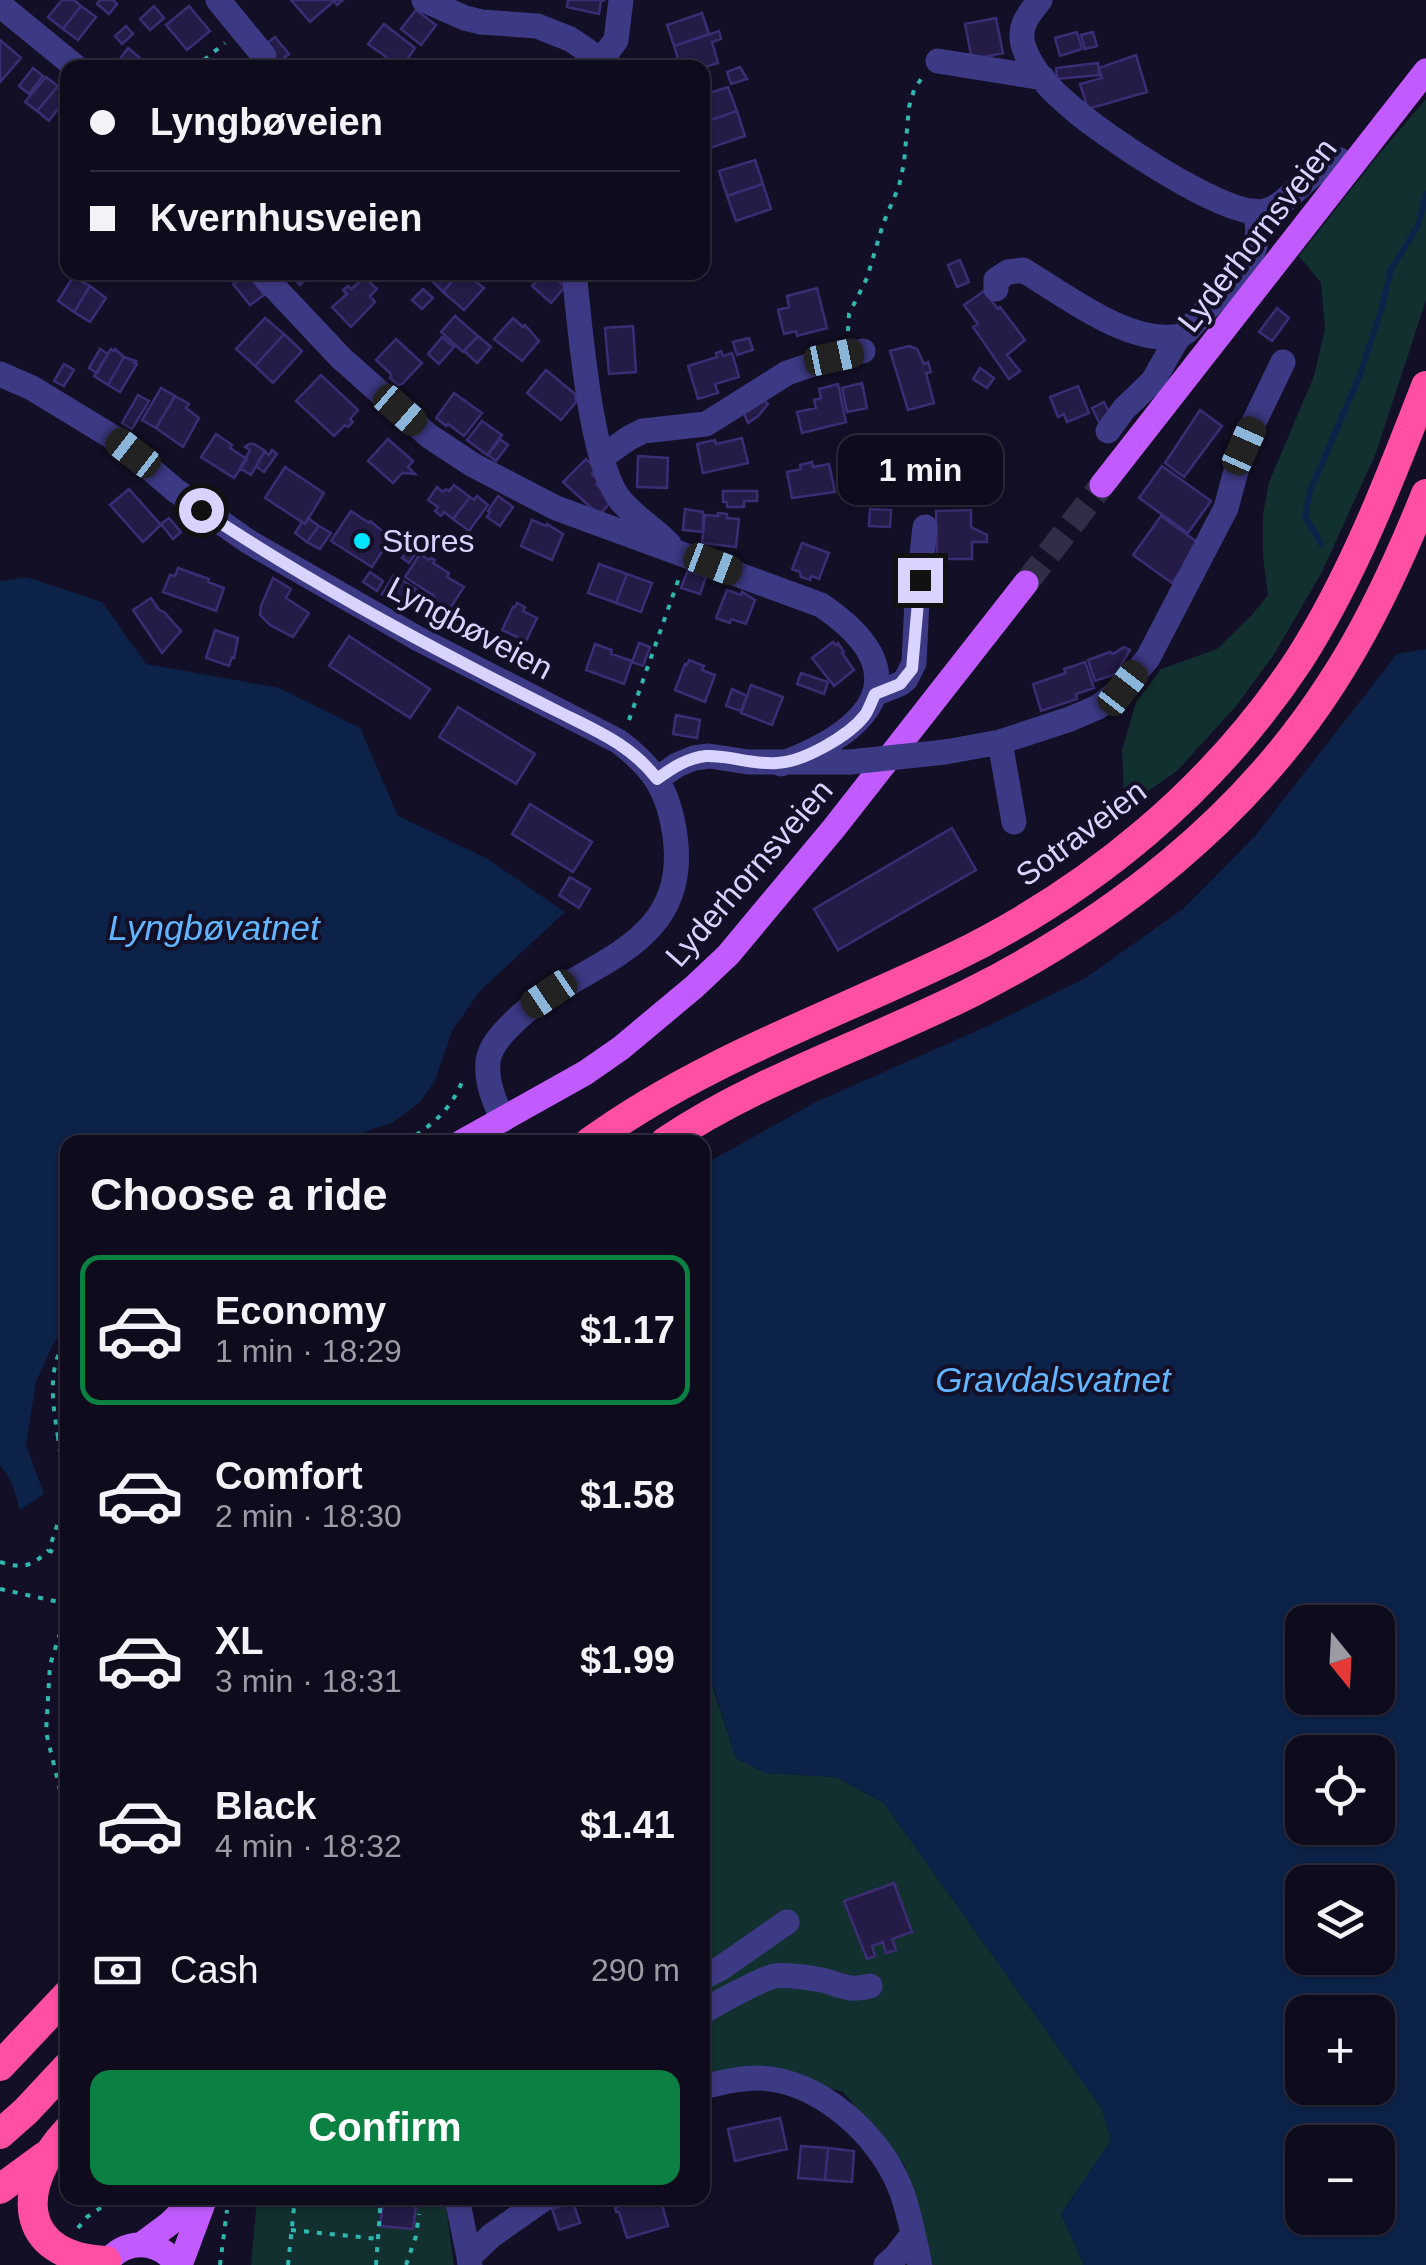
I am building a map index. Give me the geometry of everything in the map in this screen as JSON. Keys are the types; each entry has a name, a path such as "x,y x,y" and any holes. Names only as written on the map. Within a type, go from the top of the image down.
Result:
{"highway":[{"name":"Sotraveien","path":"601,1135 727,1062 956,956 1024,920 1087,880 1147,833 1202,780 1252,723 1298,660 1359,548 1426,386"},
{"path":"678,1135 742,1099 970,993 1041,955 1170,866 1242,795 1331,686 1390,577 1426,494"},
{"path":"0,2066 60,2003"},
{"path":"0,2134 60,2075"},
{"path":"0,2190 60,2139"},
{"path":"47,2154 33,2188 32,2204 41,2232 58,2251 105,2263"}],"main road":[{"name":"Lyderhornsveien","path":"1102,485 1237,294 1351,167 1426,71"},
{"name":"Lyderhornsveien","path":"475,1135 585,1073 621,1048 728,955 834,828 1026,583"},
{"path":"105,2263 122,2248 142,2244 188,2205"},
{"path":"142,2244 164,2251 178,2265 202,2205"}],"street":[{"path":"218,0 264,56"},
{"path":"424,0 481,22 537,26 603,60"},
{"path":"609,60 621,0"},
{"path":"1040,0 1021,29 1024,48 1043,78 1071,108 1196,191 1240,209 1268,210 1318,171 1340,160 1351,167"},
{"path":"0,5 67,60"},
{"path":"938,60 1043,78"},
{"path":"996,289 996,280 1008,272 1023,270 1115,324 1149,336 1180,336 1237,294 1258,236 1254,211"},
{"path":"268,280 341,358 429,436 474,465 556,508 821,605 844,621 864,643 876,669 875,694 866,714 847,732 781,764"},
{"path":"575,280 592,410 612,487 621,502 676,551"},
{"path":"1108,431 1159,372 1180,336"},
{"path":"602,457 642,432 706,424 787,373 863,351"},
{"path":"657,779 677,765 709,756 781,764 850,762 945,752 1000,742 1098,707 1123,688 1148,658 1226,508 1244,446 1283,362"},
{"name":"Lyngbøveien","path":"0,374 32,388 114,438 174,490 249,542 415,637 618,742 657,779 670,810 676,844 672,888 664,906 624,952 521,1013 473,1072"},
{"path":"875,694 900,684 914,663 925,526"},
{"path":"1000,742 1014,822"},
{"path":"473,1072 492,1092 503,1120"},
{"path":"710,1974 787,1922"},
{"path":"710,2008 774,1976 823,1980 856,1990 870,1986"},
{"path":"710,2085 759,2078 791,2084 851,2118 889,2164 902,2192 920,2265"},
{"path":"458,2205 469,2261"},
{"path":"469,2261 491,2236 535,2205"},
{"path":"886,2265 913,2234"}],"path":[{"path":"204,60 242,29"},
{"path":"834,357 850,327 850,314 899,186 914,90 938,60"},
{"path":"626,726 684,564 676,551"},
{"path":"416,1135 444,1113 473,1072"},
{"path":"60,1348 54,1367 54,1414 60,1452"},
{"path":"0,1562 21,1568 39,1560 49,1550 60,1516"},
{"path":"49,1550 60,1557"},
{"path":"0,1589 60,1604"},
{"path":"60,1632 50,1664 46,1732 60,1790"},
{"path":"75,2232 87,2217 105,2205"},
{"path":"220,2265 229,2205"},
{"path":"288,2265 294,2205"},
{"path":"376,2265 381,2205"},
{"path":"406,2265 419,2214"},
{"path":"291,2230 379,2239"}],"green space":[{"path":"1426,99 1426,300 1376,453 1322,572 1273,656 1237,705 1177,771 1135,800 1124,794 1122,750 1136,702 1161,669 1217,649 1268,595 1263,514 1269,482 1314,376 1325,329 1321,283 1299,256"},
{"path":"710,1679 736,1758 766,1773 836,1777 884,1803 1102,2109 1111,2140 1061,2214 1084,2265 933,2265 905,2166 843,2092 771,2073 710,2091"},
{"path":"256,2205 446,2205 454,2265 251,2265"}],"water":[{"name":"Lyngbøvatnet","path":"27,577 102,602 146,664 279,688 360,728 398,816 486,858 565,912 480,991 452,1031 435,1081 420,1102 392,1123 363,1135 60,1135 60,1334 36,1382 26,1445 44,1494 20,1510 12,1483 0,1465 0,581"},
{"name":"Gravdalsvatnet","path":"1426,649 1426,2265 1084,2265 1061,2214 1111,2140 1102,2109 884,1803 836,1777 766,1773 736,1758 710,1677 710,1161 814,1103 1087,977 1184,908 1255,836 1397,654"}],"building":[{"path":"62,0 74,0 81,6 63,29 48,17"},
{"path":"100,0 117,4 109,14 97,4"},
{"path":"291,0 343,0 337,5 334,1 310,22"},
{"path":"568,0 605,0 601,1 599,14 567,7"},
{"path":"81,6 96,17 78,40 63,29"},
{"path":"154,6 164,18 150,30 140,19"},
{"path":"189,6 210,31 187,50 166,25"},
{"path":"416,10 436,25 421,45 401,29"},
{"path":"702,13 709,34 674,46 667,25"},
{"path":"996,18 1003,53 972,60 965,24"},
{"path":"384,24 415,48 407,60 384,60 386,57 368,44"},
{"path":"126,26 133,34 122,44 115,36"},
{"path":"719,31 721,39 712,42 718,63 710,66 710,60 678,60 674,46"},
{"path":"1077,32 1082,49 1060,56 1055,38"},
{"path":"1093,32 1097,46 1085,49 1081,35"},
{"path":"275,37 289,54 273,60 262,47"},
{"path":"0,40 21,58 0,82"},
{"path":"128,48 142,60 119,60"},
{"path":"1136,55 1147,92 1088,109 1080,84 1102,78 1099,68"},
{"path":"1098,63 1099,75 1057,79 1056,68"},
{"path":"740,67 747,79 731,84 727,72"},
{"path":"33,68 43,76 29,94 19,86"},
{"path":"46,77 58,86 37,111 25,102"},
{"path":"60,87 60,112 57,110 49,121 37,111"},
{"path":"728,87 737,111 710,120 710,93"},
{"path":"737,111 745,136 710,148 710,120"},
{"path":"755,160 763,184 727,196 719,171"},
{"path":"763,184 771,209 736,221 727,196"},
{"path":"960,260 969,282 957,287 948,265"},
{"path":"71,280 90,286 74,312 58,301"},
{"path":"252,280 264,295 250,305 233,284"},
{"path":"362,280 373,280 370,283 377,289 370,296 375,302 351,327 332,307 347,294 343,290 348,286 351,289"},
{"path":"431,280 453,280 443,292"},
{"path":"453,280 473,280 484,288 464,310 443,292"},
{"path":"538,280 558,280 565,287 551,303 532,286"},
{"path":"90,286 106,298 90,322 74,312"},
{"path":"817,288 827,328 797,336 796,331 784,334 778,310 789,307 787,296"},
{"path":"423,289 433,298 422,309 412,300"},
{"path":"984,291 1025,340 1007,355 1020,371 1009,379 973,327 978,324 964,305"},
{"path":"1277,308 1289,318 1272,341 1259,332"},
{"path":"455,316 478,336 463,352 441,332"},
{"path":"265,318 284,334 255,366 236,349"},
{"path":"513,318 539,341 522,361 494,339"},
{"path":"633,326 636,372 609,374 605,328"},
{"path":"284,334 302,351 273,383 255,366"},
{"path":"478,336 491,347 477,363 464,351"},
{"path":"442,337 454,347 439,364 428,354"},
{"path":"749,338 753,350 737,355 733,342"},
{"path":"396,339 422,363 398,385 376,360"},
{"path":"909,346 917,349 924,364 928,362 931,372 926,373 934,403 908,410 890,351"},
{"path":"100,349 108,354 97,373 89,368"},
{"path":"111,349 124,357 108,385 94,376"},
{"path":"721,351 723,356 732,353 739,377 715,384 718,393 698,399 688,366 717,357 716,353"},
{"path":"124,357 137,364 120,392 108,385"},
{"path":"64,364 74,370 64,386 54,381"},
{"path":"980,368 994,378 987,388 973,379"},
{"path":"546,370 575,394 576,402 561,420 527,393"},
{"path":"321,375 358,410 350,419 353,422 334,436 296,401"},
{"path":"862,383 867,408 847,412 842,388"},
{"path":"838,384 846,422 802,433 797,412 816,408 814,400 821,398 819,389"},
{"path":"1078,386 1089,413 1067,422 1064,414 1058,417 1050,397"},
{"path":"161,388 175,396 156,428 142,420"},
{"path":"454,393 482,413 464,436 436,418"},
{"path":"138,395 149,401 132,429 122,423"},
{"path":"175,396 189,404 186,408 199,418 183,447 156,428"},
{"path":"758,396 768,404 748,423 743,411"},
{"path":"1104,402 1113,420 1101,426 1092,408"},
{"path":"1200,410 1222,426 1184,477 1165,463"},
{"path":"482,421 502,435 487,455 467,440"},
{"path":"216,434 247,459 234,478 201,457"},
{"path":"944,437 951,462 908,474 901,449"},
{"path":"742,438 748,463 703,473 697,444"},
{"path":"388,439 413,461 408,467 415,474 402,473 393,483 368,461"},
{"path":"500,439 508,445 496,461 488,455"},
{"path":"865,443 868,461 851,464 848,446"},
{"path":"249,444 265,451 251,475 240,468 250,450 245,447"},
{"path":"272,450 277,454 264,472 257,467 258,462 265,452 269,455"},
{"path":"638,456 668,458 667,488 637,487"},
{"path":"586,459 596,469 592,474 599,481 596,484 613,500 599,515 563,482"},
{"path":"812,462 813,467 829,464 835,492 792,498 787,472"},
{"path":"1162,466 1211,501 1188,533 1139,498"},
{"path":"285,467 324,493 305,524 265,498"},
{"path":"454,485 470,497 453,519 444,512 441,516 435,511 438,507 428,500 437,487 443,492"},
{"path":"129,489 161,525 143,542 110,505"},
{"path":"723,491 757,491 757,501 744,501 744,507 727,507"},
{"path":"477,496 488,505 469,531 453,519 470,497 474,500"},
{"path":"498,496 513,507 500,526 487,517"},
{"path":"685,509 703,512 703,532 683,530"},
{"path":"870,509 891,510 890,527 869,526"},
{"path":"971,510 971,527 987,535 987,542 972,542 972,559 937,559 936,511"},
{"path":"351,511 391,538 372,567 331,541"},
{"path":"718,513 739,519 736,547 702,543 705,515"},
{"path":"1161,516 1200,544 1172,583 1133,555"},
{"path":"169,518 181,532 173,539 161,524"},
{"path":"308,518 319,526 307,542 295,533"},
{"path":"532,520 563,534 552,560 521,546"},
{"path":"319,526 331,533 320,549 307,542"},
{"path":"413,543 420,547 409,563 402,558"},
{"path":"802,543 829,553 819,579 801,577 800,572 792,569"},
{"path":"420,554 435,560 433,563 449,573 447,577 464,587 447,613 431,602 434,596 405,577"},
{"path":"599,564 627,574 616,603 588,593"},
{"path":"178,568 224,588 216,611 163,592 170,575 175,576"},
{"path":"688,570 706,577 700,594 681,588"},
{"path":"370,572 383,581 377,591 363,582"},
{"path":"627,574 652,583 641,612 616,603"},
{"path":"394,575 416,589 404,607 382,594"},
{"path":"273,578 291,589 286,598 309,613 293,637 260,615"},
{"path":"727,590 741,595 742,592 755,600 746,624 716,618"},
{"path":"151,598 181,631 162,653 133,610"},
{"path":"517,603 537,618 526,641 502,630"},
{"path":"215,630 238,638 229,666 206,658"},
{"path":"349,636 430,689 410,718 329,666"},
{"path":"833,642 838,643 854,670 834,686 812,658"},
{"path":"639,643 650,647 643,666 632,662"},
{"path":"595,644 632,661 624,684 586,670"},
{"path":"1124,647 1130,650 1116,674 1095,681 1088,660"},
{"path":"689,660 715,675 705,702 675,690"},
{"path":"1085,662 1094,688 1076,694 1077,699 1041,711 1033,684"},
{"path":"801,673 828,682 824,694 797,684"},
{"path":"751,685 783,697 772,725 741,713"},
{"path":"732,689 747,696 741,711 726,706"},
{"path":"458,707 535,754 516,784 439,737"},
{"path":"676,715 700,720 697,738 673,734"},
{"path":"530,804 592,842 573,872 512,834"},
{"path":"952,828 976,870 838,950 814,909"},
{"path":"570,877 590,889 579,908 559,895"},
{"path":"894,1883 912,1932 892,1939 896,1950 886,1953 883,1942 872,1946 875,1956 867,1959 844,1901"},
{"path":"780,2118 787,2149 735,2161 728,2129"},
{"path":"801,2146 828,2148 825,2180 798,2178"},
{"path":"828,2148 854,2151 852,2182 825,2180"},
{"path":"383,2205 416,2205 413,2229 380,2226"},
{"path":"574,2205 580,2223 559,2230 552,2209"},
{"path":"662,2205 668,2226 627,2238 616,2212 618,2207"}],"waterway":[{"path":"1321,544 1305,516 1310,491 1360,375 1391,269 1418,226 1426,194"}],"tunnel":[{"path":"1026,583 1102,485"}],"place":[{"name":"Stores","path":"362,541"}],"route":[{"path":"201,510 366,610 618,742 657,779 677,765 709,756 781,764 847,732 866,714 875,694 900,684 912,669 920,580"}]}
